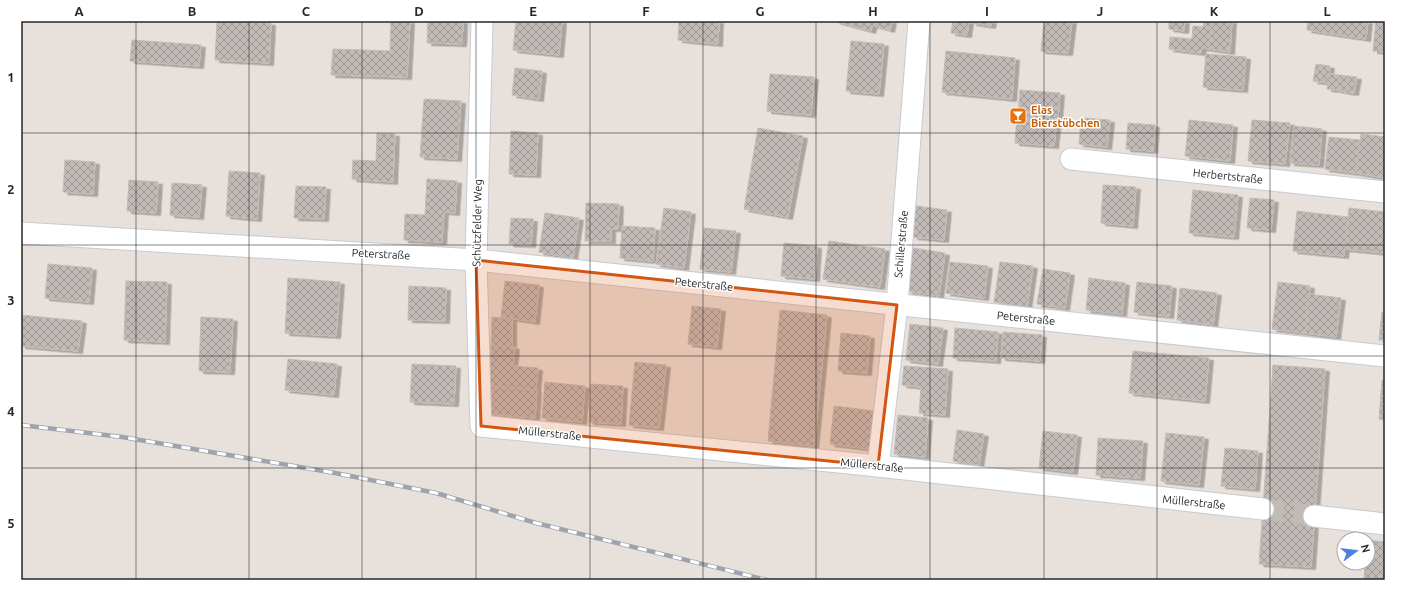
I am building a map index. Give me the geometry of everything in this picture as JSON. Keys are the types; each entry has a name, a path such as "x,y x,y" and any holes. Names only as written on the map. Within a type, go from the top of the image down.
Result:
{"street":[{"name":"Schützfelder Weg","path":"481,426 476,260 482,21"},
{"name":"Schillerstraße","path":"878,466 896,305 919,21"},
{"name":"Herbertstraße","path":"1071,159 1385,192"},
{"name":"Peterstraße","path":"21,233 476,260 1385,356"},
{"name":"Müllerstraße","path":"481,426 878,466 1263,509"},
{"path":"1314,516 1385,524"}],"highlighted area":[{"path":"476,260 897,305 878,466 481,426"}],"building":[{"path":"217,21 271,23 269,63 215,60"},
{"path":"391,21 410,21 407,77 331,75 333,49 390,51"},
{"path":"428,21 463,21 462,44 427,43"},
{"path":"516,21 562,21 559,55 513,50"},
{"path":"679,21 719,21 718,44 678,40"},
{"path":"835,21 892,21 890,30 873,25 871,31"},
{"path":"953,21 969,21 967,35 951,33"},
{"path":"972,21 992,21 991,26 972,23"},
{"path":"1044,21 1072,21 1068,53 1041,51"},
{"path":"1169,21 1185,21 1184,31 1169,29"},
{"path":"1204,21 1212,21 1209,49 1202,48 1201,53 1169,49 1170,37 1192,39 1193,26 1203,27"},
{"path":"1212,21 1232,21 1230,52 1209,49"},
{"path":"1308,21 1368,21 1366,39 1307,30"},
{"path":"1376,21 1385,21 1385,52 1373,51"},
{"path":"132,40 201,45 199,66 130,61"},
{"path":"851,41 884,44 879,94 846,91"},
{"path":"946,51 1015,58 1012,99 942,92"},
{"path":"1206,54 1246,57 1243,90 1203,87"},
{"path":"1316,64 1323,65 1321,82 1313,81"},
{"path":"1323,65 1330,66 1328,83 1321,82"},
{"path":"515,68 542,71 539,99 512,95"},
{"path":"770,74 814,77 811,115 767,111"},
{"path":"1329,74 1339,75 1337,90 1327,89"},
{"path":"1339,75 1348,76 1346,92 1337,90"},
{"path":"1348,76 1357,77 1354,93 1346,92"},
{"path":"1020,90 1060,93 1058,119 1018,116"},
{"path":"424,99 461,101 457,159 420,157"},
{"path":"1017,116 1057,119 1054,146 1015,143"},
{"path":"1081,118 1110,120 1107,147 1079,144"},
{"path":"1189,120 1233,125 1230,161 1185,156"},
{"path":"1252,120 1290,123 1285,164 1248,161"},
{"path":"1128,123 1155,125 1153,151 1126,149"},
{"path":"1294,126 1322,129 1319,165 1290,163"},
{"path":"758,128 803,136 788,217 744,209"},
{"path":"511,131 538,133 536,175 509,174"},
{"path":"377,133 395,134 393,182 352,179 353,160 376,161"},
{"path":"1361,134 1385,137 1385,178 1356,173"},
{"path":"1329,137 1360,140 1356,173 1325,169"},
{"path":"65,160 95,162 93,194 63,192"},
{"path":"229,171 260,173 257,219 226,216"},
{"path":"427,179 457,181 455,213 444,212 442,242 404,240 405,214 425,215"},
{"path":"129,180 158,182 156,213 127,211"},
{"path":"172,183 202,185 199,217 170,215"},
{"path":"1103,185 1136,187 1133,226 1101,223"},
{"path":"296,186 326,187 324,219 294,218"},
{"path":"1193,190 1238,195 1234,237 1189,233"},
{"path":"1250,198 1274,200 1271,230 1247,228"},
{"path":"586,203 619,204 618,229 611,229 611,241 585,241"},
{"path":"916,206 947,210 944,240 913,237"},
{"path":"664,208 691,212 684,268 656,264"},
{"path":"1349,208 1385,212 1385,253 1344,249"},
{"path":"1297,211 1348,217 1344,256 1293,251"},
{"path":"545,213 579,218 573,258 539,252"},
{"path":"511,218 533,219 531,245 509,244"},
{"path":"622,226 655,228 653,261 620,258"},
{"path":"704,228 736,231 731,272 700,269"},
{"path":"829,241 885,249 880,287 823,279"},
{"path":"784,243 817,246 815,279 781,276"},
{"path":"913,248 945,253 939,296 907,291"},
{"path":"950,262 988,266 984,298 946,293"},
{"path":"1000,262 1033,266 1027,307 994,302"},
{"path":"48,264 92,268 89,302 45,298"},
{"path":"1043,269 1070,273 1065,308 1037,304"},
{"path":"288,278 340,282 336,336 285,333"},
{"path":"1089,278 1125,283 1122,314 1086,310"},
{"path":"126,281 167,282 165,342 124,340"},
{"path":"505,281 539,285 535,322 501,317"},
{"path":"1137,282 1172,286 1169,316 1134,312"},
{"path":"1278,282 1310,286 1305,333 1272,329"},
{"path":"409,286 446,288 445,321 408,320"},
{"path":"1180,288 1217,293 1213,325 1177,320"},
{"path":"1309,294 1341,298 1336,337 1305,333"},
{"path":"692,306 721,309 717,347 688,344"},
{"path":"780,310 827,315 814,446 768,441"},
{"path":"1382,312 1385,313 1385,340 1379,340"},
{"path":"21,315 82,321 78,351 21,346"},
{"path":"201,317 233,319 230,372 199,371"},
{"path":"492,317 512,319 512,347 491,345"},
{"path":"910,324 943,328 938,364 906,360"},
{"path":"955,328 998,332 996,361 953,358"},
{"path":"1003,332 1042,335 1040,361 1001,358"},
{"path":"841,333 870,336 867,373 838,371"},
{"path":"491,345 515,347 513,366 538,368 536,390 490,386"},
{"path":"1133,351 1209,358 1205,401 1129,393"},
{"path":"288,359 337,364 334,395 285,390"},
{"path":"635,362 666,365 659,428 629,425"},
{"path":"412,364 456,366 454,404 410,402"},
{"path":"1273,365 1325,369 1311,567 1259,564"},
{"path":"904,366 948,369 945,415 919,413 921,387 902,385"},
{"path":"1382,380 1385,380 1385,420 1379,419"},
{"path":"545,382 585,386 582,422 542,418"},
{"path":"591,384 623,386 621,424 589,422"},
{"path":"490,386 537,390 535,418 489,414"},
{"path":"834,406 875,411 870,449 830,444"},
{"path":"898,415 928,418 925,457 894,454"},
{"path":"957,430 984,434 979,465 953,461"},
{"path":"1043,431 1077,435 1073,472 1039,468"},
{"path":"1166,433 1204,437 1199,485 1161,481"},
{"path":"1098,438 1143,441 1140,478 1096,475"},
{"path":"1225,448 1258,451 1255,489 1221,486"},
{"path":"1376,541 1385,542 1385,580 1364,580 1365,571 1376,571"}],"tunnel":[{"path":"1263,509 1314,516"}],"railway":[{"path":"21,425 122,437 335,473 436,493 536,523 767,580"}],"place":[{"name":"Elas Bierstübchen","path":"1018,116"}]}
